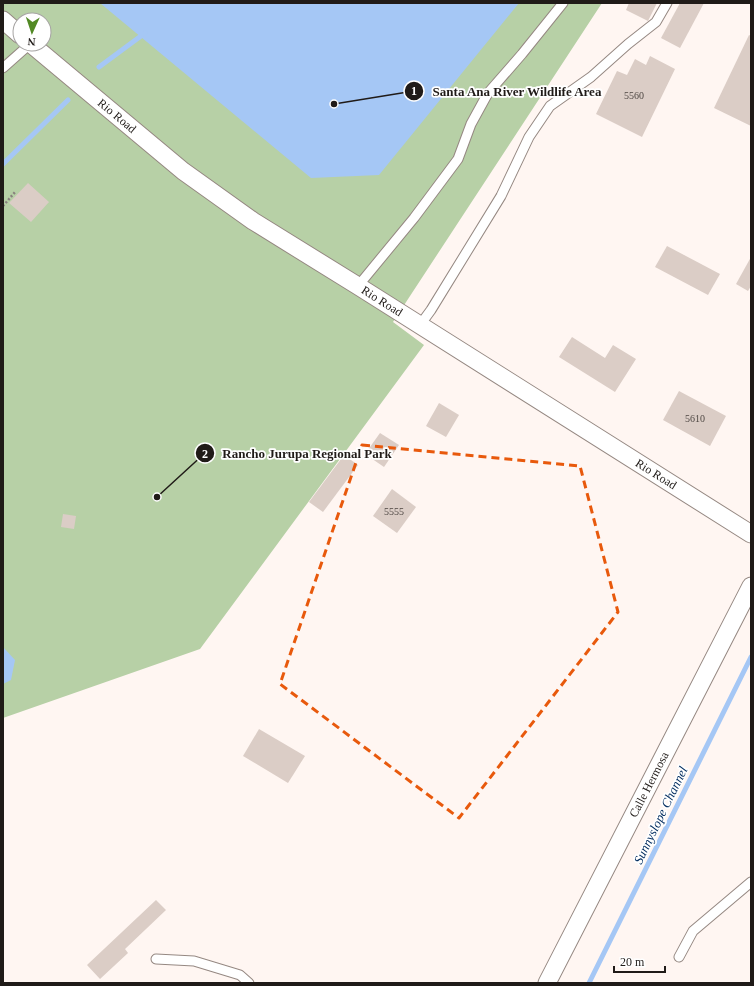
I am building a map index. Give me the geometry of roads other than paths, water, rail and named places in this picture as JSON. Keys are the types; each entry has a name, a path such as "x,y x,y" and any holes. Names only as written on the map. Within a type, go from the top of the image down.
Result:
{"street":[{"path":"3,20 12,28"},
{"name":"Rio Road","path":"40,52 183,171 254,221 751,534"},
{"name":"Calle Hermosa","path":"547,983 751,586"}],"lane":[{"path":"358,286 414,218 458,159 471,124 488,93 563,3"},
{"path":"420,325 431,310 501,196 529,137 550,106 591,77 628,44 656,22 667,3"},
{"path":"3,68 21,52"},
{"path":"679,956 693,931 751,882"},
{"path":"156,959 194,961 240,975 249,983"}],"water":[{"path":"100,3 519,3 379,175 311,178"},
{"path":"3,647 15,660 11,680 3,684"}],"waterway":[{"path":"99,67 145,33"},
{"path":"3,164 68,100"},
{"name":"Sunnyslope Channel","path":"589,983 751,657"}],"place":[{"name":"Santa Ana River Wildlife Area","path":"334,104"},
{"name":"Rancho Jurupa Regional Park","path":"157,497"}]}
